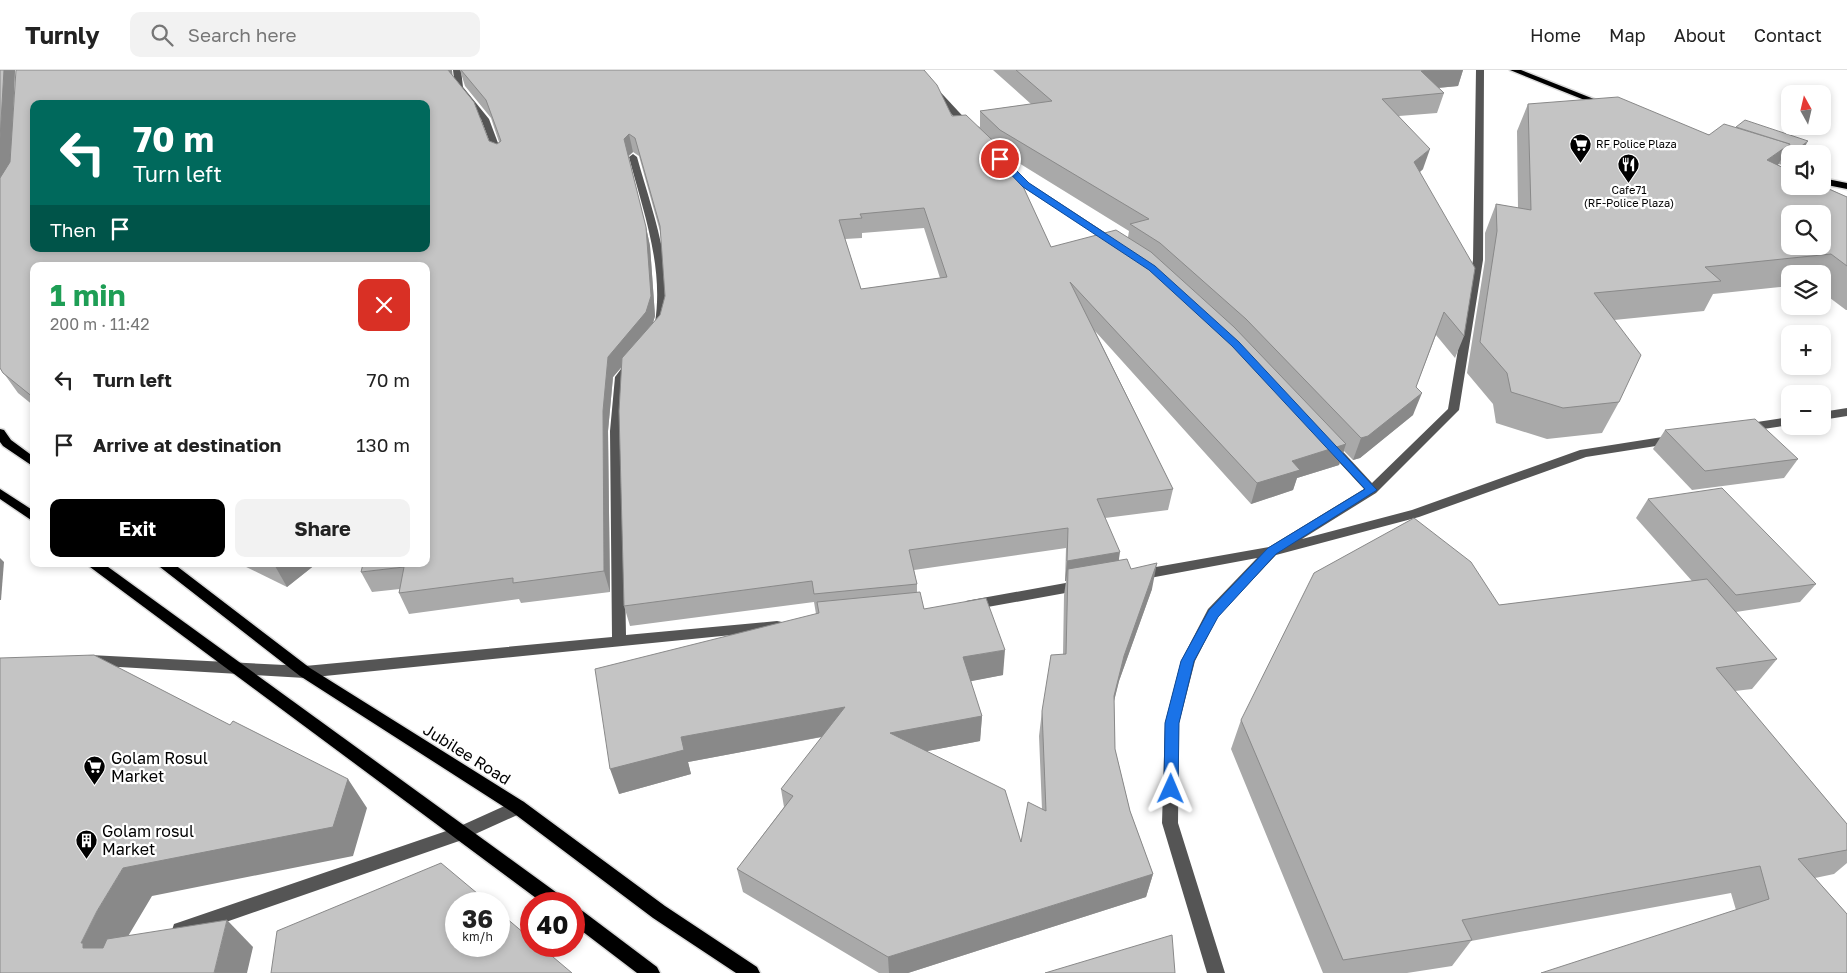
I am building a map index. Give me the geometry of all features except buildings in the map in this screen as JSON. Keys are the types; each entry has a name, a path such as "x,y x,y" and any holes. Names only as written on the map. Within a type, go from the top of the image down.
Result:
{"main road":[{"path":"1514,70 1610,107"},
{"path":"1831,182 1847,186"},
{"path":"0,434 7,443 30,460"},
{"path":"0,494 30,515"},
{"path":"99,567 542,892"},
{"name":"Jubilee Road","path":"169,567 305,672 518,807 659,912 750,973"},
{"path":"585,923 651,973"}],"street":[{"path":"457,70 459,87 485,119 500,159"},
{"path":"916,70 977,136"},
{"path":"1216,973 1170,823 1172,723 1188,661 1213,613 1272,551 1372,490 1453,410 1478,260 1480,70"},
{"path":"633,157 657,246 662,316 657,334"},
{"path":"998,157 1026,185 1120,247"},
{"path":"619,642 616,431 620,377 639,354"},
{"path":"1831,415 1847,412"},
{"path":"1731,430 1781,422"},
{"path":"1126,577 1272,551 1415,514 1584,453 1692,436"},
{"path":"1324,439 1372,490"},
{"path":"960,607 1096,583"},
{"path":"76,661 305,672 794,624"},
{"path":"163,936 462,833 518,807"}],"place":[{"name":"RF Police Plaza","path":"1580,163"},
{"name":"Cafe71 (RF-Police Plaza)","path":"1629,183"},
{"name":"Golam Rosul Market","path":"95,786"},
{"name":"Golam rosul Market","path":"86,859"}],"route":[{"path":"1000,159 1026,185 1152,268 1235,344 1372,490 1272,551 1213,613 1188,661 1172,723 1171,789"}]}
